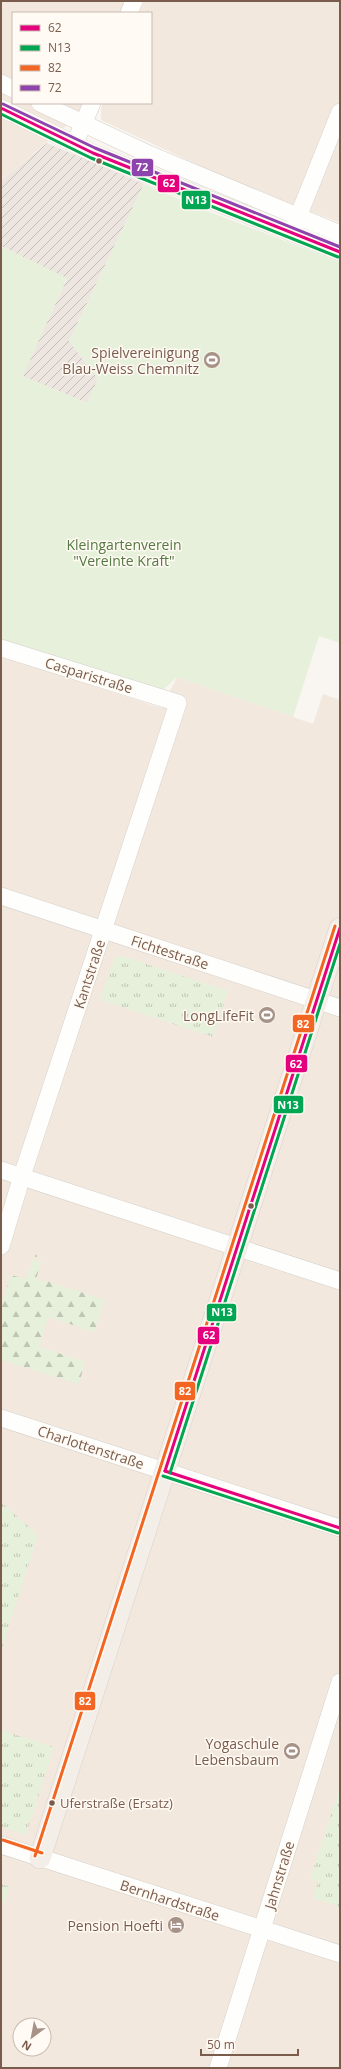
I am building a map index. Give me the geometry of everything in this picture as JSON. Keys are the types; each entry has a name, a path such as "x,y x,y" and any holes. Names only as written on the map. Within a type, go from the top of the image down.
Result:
{"main road":[{"path":"40,1858 340,928"}],"street":[{"path":"129,12 134,1"},
{"path":"1,83 12,88"},
{"path":"42,104 83,124 298,218 340,234"},
{"path":"74,144 92,104"},
{"path":"1,108 74,144 291,234 340,252"},
{"path":"291,234 340,112"},
{"name":"Casparistraße","path":"1,648 178,703"},
{"name":"Kantstraße","path":"1,1246 22,1176 178,703"},
{"name":"Fichtestraße","path":"1,896 340,1008"},
{"path":"1,1170 340,1281"},
{"name":"Charlottenstraße","path":"1,1418 340,1528"},
{"name":"Jahnstraße","path":"218,2068 340,1682"},
{"name":"Bernhardstraße","path":"1,1845 340,1954"}],"shaded area":[{"path":"1,1 125,1 121,12 12,12 12,104 85,104 80,114 1,181"},
{"path":"144,1 340,1 340,223 240,184 101,120 103,104 152,104 152,12 139,12"},
{"path":"47,143 144,184 69,341 98,379 87,403 22,376 67,279 1,246 1,181"},
{"path":"1,656 161,708 177,677 313,724 323,694 340,700 340,2068 1,2068"}],"green space":[{"name":"Kleingartenverein \"Vereinte Kraft\"","path":"144,184 207,211 340,262 340,643 319,636 293,717 177,677 162,691 1,640 1,246 67,278 23,376 87,403 98,379 69,341"},
{"path":"119,955 228,991 213,1037 100,1000 114,959"},
{"path":"35,1254 37,1255 35,1263 42,1260 36,1279 43,1282 44,1280 105,1300 94,1332 49,1317 39,1347 85,1362 79,1384 1,1360 1,1307 11,1275 26,1279"},
{"path":"1,1502 38,1535 1,1651"},
{"path":"1,1730 54,1747 26,1835 1,1827"},
{"path":"340,1787 340,1907 313,1898 318,1882 310,1879"},
{"path":"1,1884 10,1887 5,1902 1,1901"}],"transit line":[{"name":"72","path":"3,104 95,148 340,247"},
{"name":"62","path":"1,108 93,153 340,252"},
{"name":"N13","path":"1,114 91,158 338,257"},
{"name":"82","path":"35,1856 335,926"},
{"name":"62","path":"165,1471 340,928"},
{"name":"N13","path":"170,1473 340,944"},
{"name":"62","path":"165,1471 340,1528"},
{"name":"N13","path":"163,1476 338,1533"},
{"name":"82","path":"3,1840 42,1853"}],"place":[{"name":"Spielvereinigung Blau-Weiss Chemnitz","path":"212,360"},
{"name":"LongLifeFit","path":"267,1015"},
{"name":"Yogaschule Lebensbaum","path":"292,1751"},
{"name":"Uferstraße (Ersatz)","path":"52,1803"},
{"name":"Pension Hoefti","path":"176,1925"}]}
